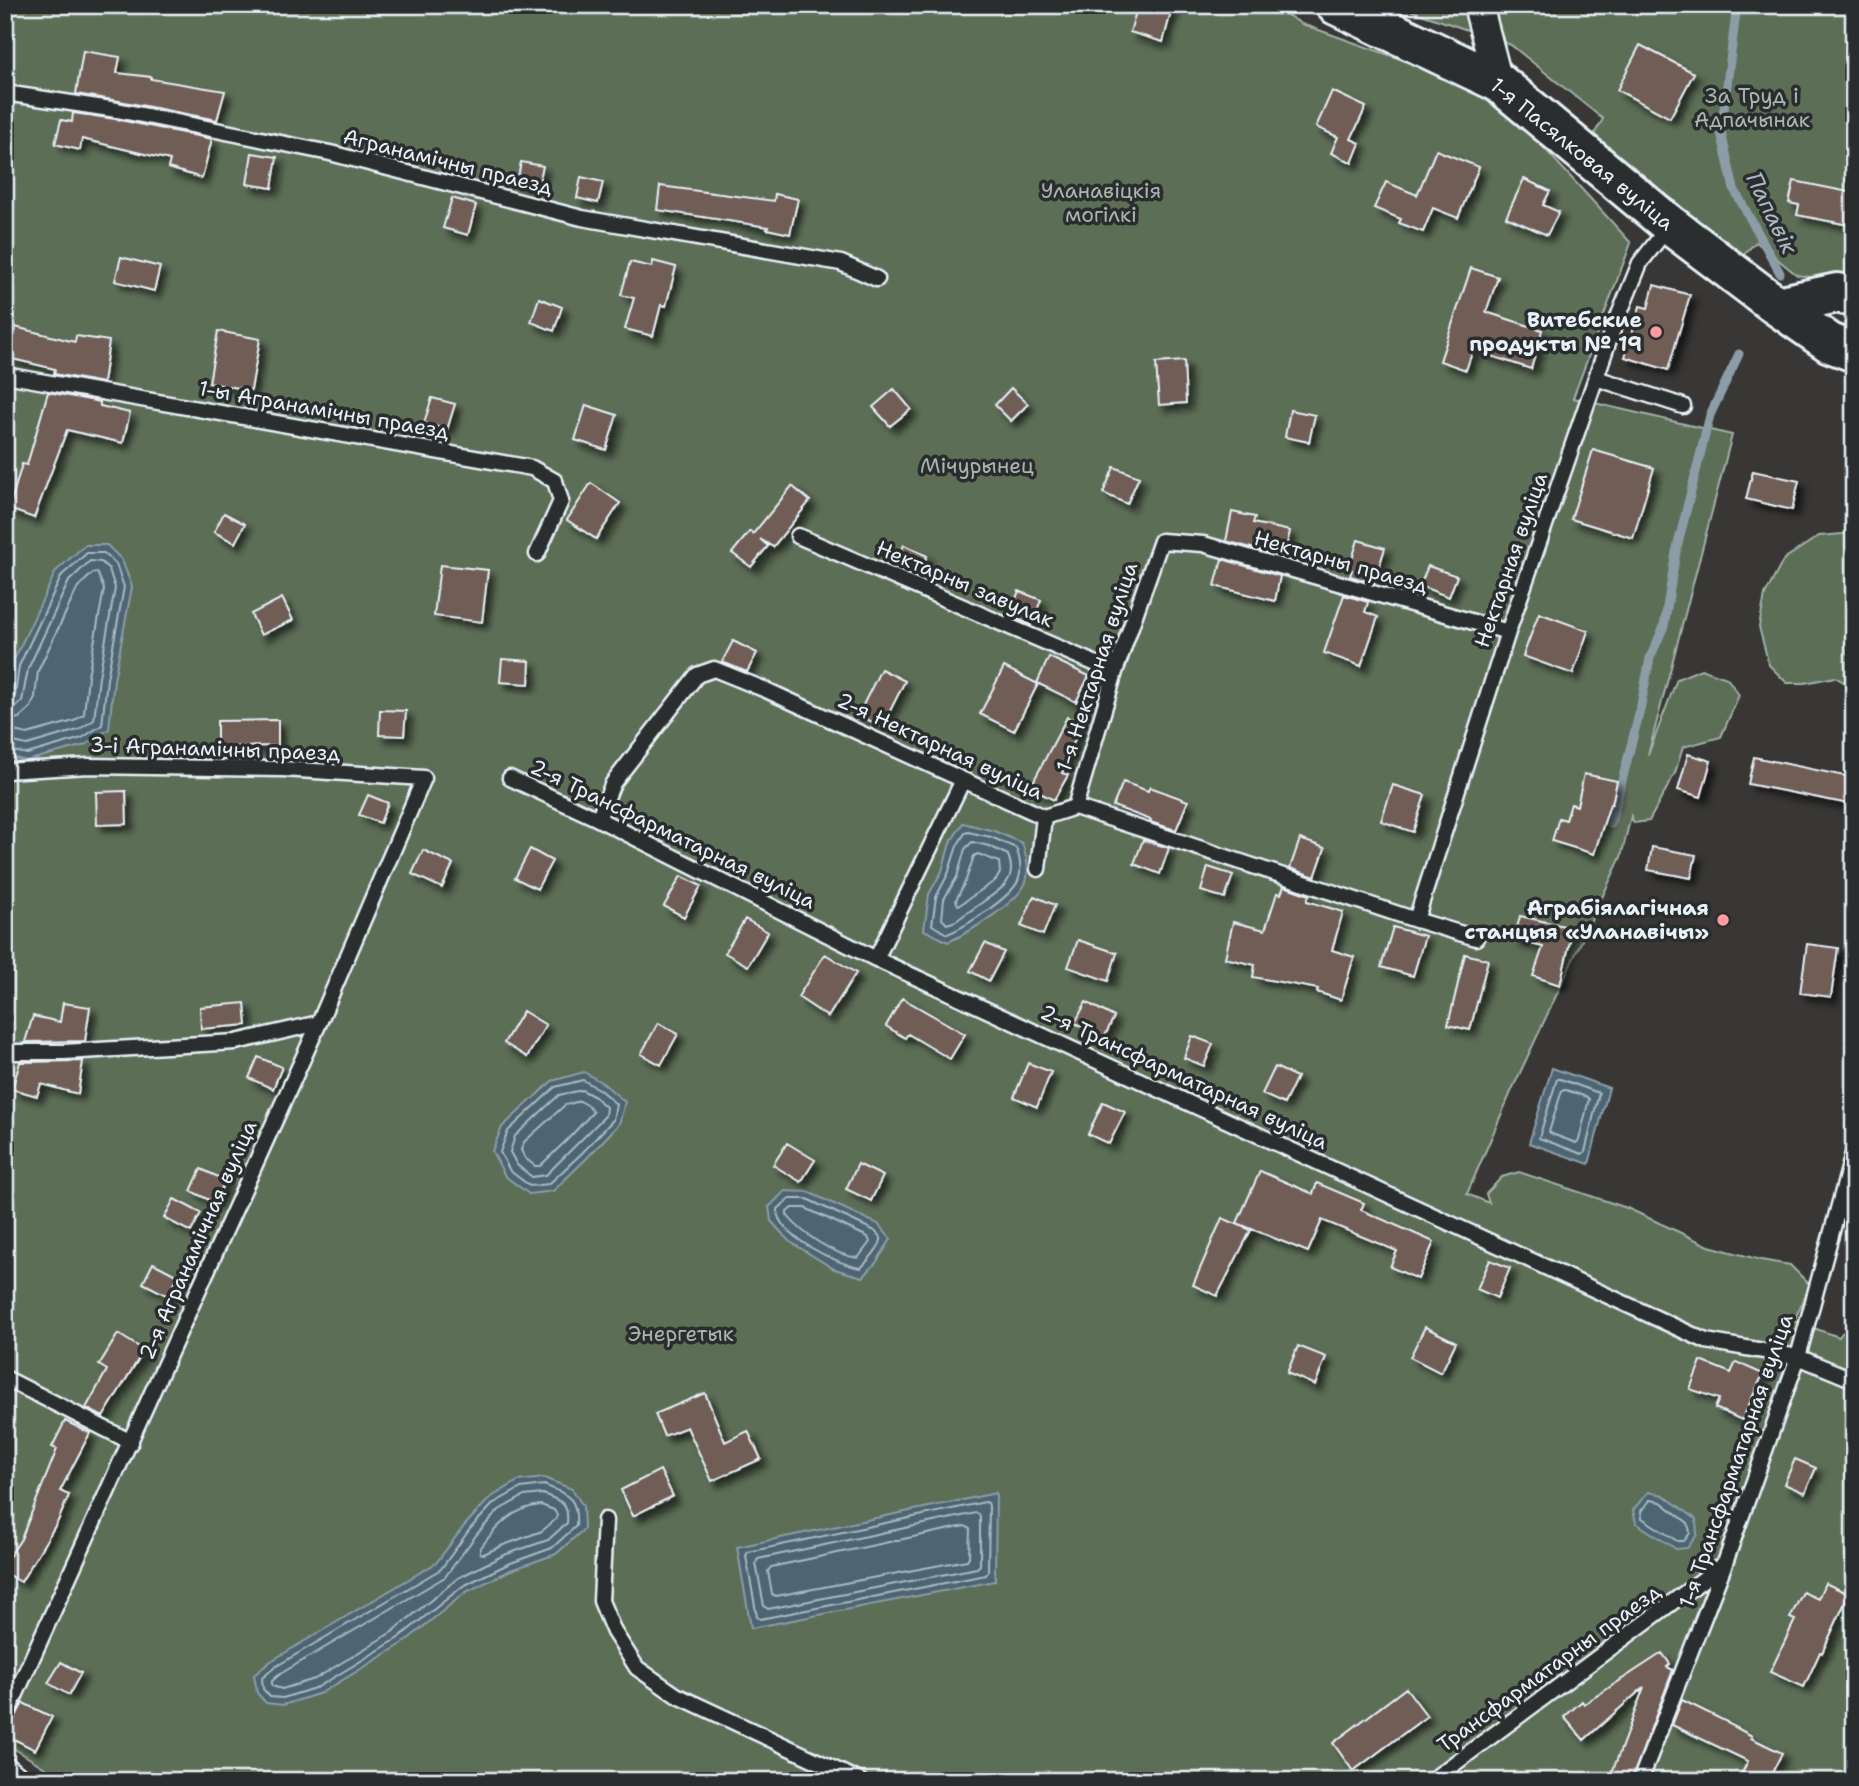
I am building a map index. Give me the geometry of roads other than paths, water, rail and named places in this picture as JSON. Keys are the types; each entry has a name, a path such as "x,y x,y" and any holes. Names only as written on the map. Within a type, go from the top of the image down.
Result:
{"street":[{"name":"1-я Пасялковая вуліца","path":"1336,5 1498,82 1670,225 1830,343 1854,352"},
{"path":"1485,10 1498,82"},
{"path":"1777,306 1837,293 1854,297"}],"lane":[{"name":"Агранамічны праезд","path":"5,93 117,110 330,153 582,218 841,263 877,279"},
{"name":"Нектарная вуліца","path":"1416,920 1508,632 1610,337 1640,263 1670,225"},
{"name":"1-ы Агранамічны праезд","path":"5,375 532,468 555,481 561,501 537,554"},
{"path":"1596,379 1683,406"},
{"name":"Нектарны завулак","path":"798,536 1115,671"},
{"name":"Нектарны праезд","path":"1160,541 1203,544 1508,632"},
{"name":"1-я Нектарная вуліца","path":"1075,807 1115,671 1160,541"},
{"name":"2-я Нектарная вуліца","path":"598,819 613,783 697,675 714,669 1045,817 1075,807"},
{"name":"3-і Агранамічны праезд","path":"5,771 88,766 283,769 424,778"},
{"name":"2-я Агранамічная вуліца","path":"5,1718 319,1023 424,778"},
{"name":"2-я Трансфарматарная вуліца","path":"510,778 877,958 1706,1341 1798,1357 1854,1380"},
{"path":"877,958 963,780"},
{"path":"1075,807 1476,938"},
{"path":"1038,869 1045,817"},
{"path":"5,1052 64,1052 236,1042 319,1023"},
{"name":"1-я Трансфарматарная вуліца","path":"1640,1781 1725,1563 1798,1357 1854,1150"},
{"path":"5,1378 131,1442"},
{"path":"605,1520 601,1601 614,1632 637,1668 676,1695 860,1781"},
{"name":"Трансфарматарны праезд","path":"1431,1781 1725,1563"},
{"path":"5,1763 27,1781"}],"water":[{"path":"85,545 107,545 122,560 132,587 114,680 109,729 85,745 26,761 5,755 5,721 12,664 56,571"},
{"path":"963,823 994,831 1022,843 1028,872 1026,882 1014,899 968,932 948,942 924,930 929,894 942,871 950,843"},
{"path":"1552,1068 1609,1088 1589,1164 1529,1143"},
{"path":"584,1072 604,1084 625,1102 619,1124 553,1191 529,1194 505,1176 492,1151 502,1127 552,1081"},
{"path":"785,1191 808,1192 878,1224 891,1239 876,1263 863,1277 834,1269 789,1241 771,1221 769,1207"},
{"path":"544,1478 572,1489 583,1506 584,1529 556,1554 511,1570 466,1592 402,1644 321,1693 283,1705 266,1703 257,1693 254,1675 271,1661 436,1563 490,1498 518,1481"},
{"path":"1648,1492 1663,1495 1696,1519 1697,1535 1687,1548 1676,1549 1636,1523 1633,1510"},
{"path":"996,1493 995,1581 751,1628 737,1547"}],"waterway":[{"name":"Папавік","path":"1737,5 1721,132 1734,189 1780,273"},
{"path":"1611,824 1640,710 1650,658 1664,626 1676,552 1710,415 1739,354"}],"place":[{"name":"Витебские продукты № 19","path":"1656,332"},
{"name":"Аграбіялагічная станцыя «Уланавічы»","path":"1723,920"}],"park label":[{"name":"За Труд і Адпачынак","path":"1752,108"},
{"name":"Уланавіцкія могілкі","path":"1101,203"},
{"name":"Мічурынец","path":"977,466"},
{"name":"Энергетык","path":"681,1334"}]}
